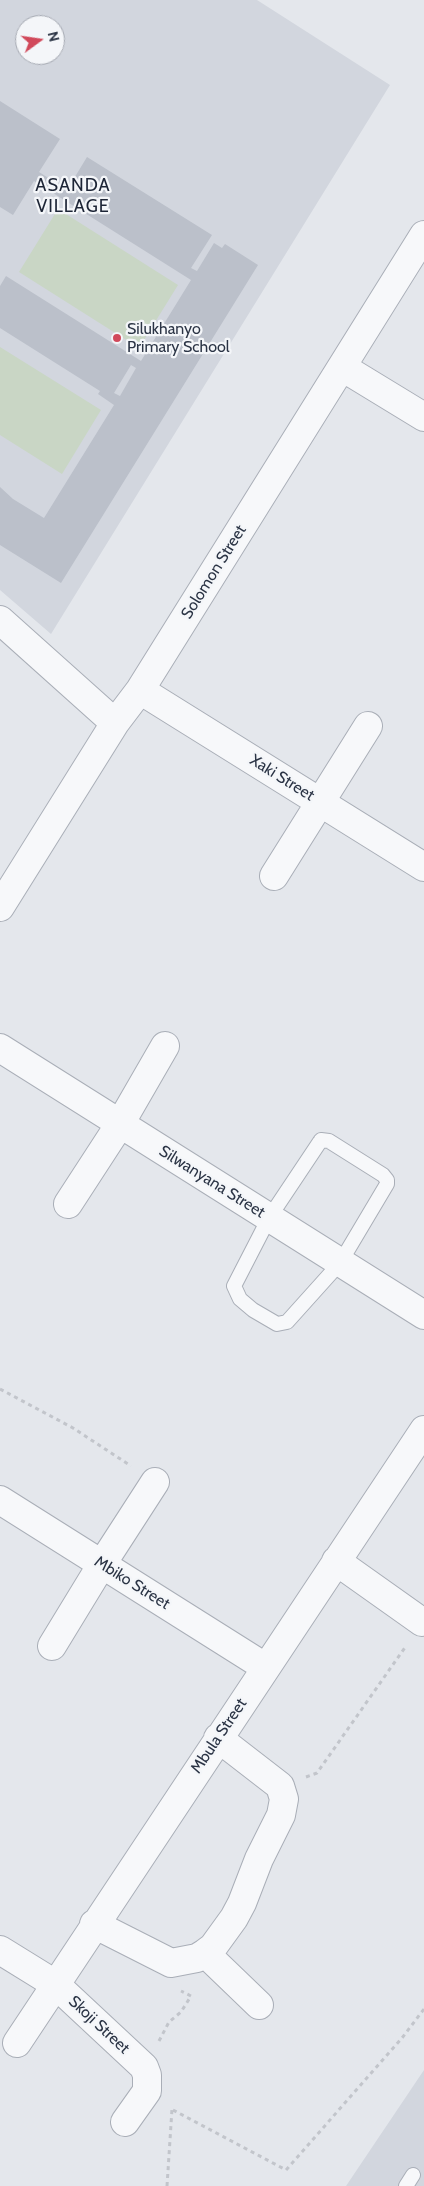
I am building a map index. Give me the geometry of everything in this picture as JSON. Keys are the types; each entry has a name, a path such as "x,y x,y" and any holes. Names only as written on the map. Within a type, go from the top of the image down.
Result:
{"street":[{"name":"Solomon Street","path":"0,907 115,723 140,690 424,235"},
{"path":"342,367 424,418"},
{"path":"0,620 115,723"},
{"name":"Xaki Street","path":"140,690 424,867"},
{"path":"274,876 368,726"},
{"path":"68,1204 120,1124 165,1046"},
{"name":"Silwanyana Street","path":"0,1048 424,1315"},
{"name":"Mbula Street","path":"16,2044 424,1430"},
{"path":"52,1646 155,1482"},
{"name":"Mbiko Street","path":"0,1500 265,1667"},
{"path":"336,1561 422,1622"},
{"path":"94,1924 170,1963 197,1958 213,1947 224,1933 242,1903 259,1859 281,1815 284,1799 280,1786 218,1738"},
{"name":"Skoji Street","path":"0,1950 55,1984 146,2075"},
{"path":"205,1953 259,2005"},
{"path":"126,2122 147,2091 146,2075"}],"lane":[{"path":"321,1140 329,1141 384,1175 387,1180 387,1184 340,1263 287,1322 277,1324 253,1310 240,1299 234,1286 269,1218 321,1140"}],"path":[{"path":"0,1389 73,1428 155,1482"},
{"path":"280,1786 317,1773 422,1622"},
{"path":"170,1963 168,1983 191,1996 181,2012 169,2022 146,2075 173,2110 286,2170 402,2038 424,2009"},
{"path":"167,2186 173,2110"}],"shaded area":[{"name":"Silukhanyo Primary School","path":"0,0 257,0 390,85 51,634 0,590"},
{"path":"424,2070 424,2186 346,2186"}],"green space":[{"path":"58,209 178,285 139,348 19,272"},
{"path":"0,347 101,410 62,474 0,435"}],"building":[{"path":"0,101 60,139 39,172 67,190 87,157 212,235 191,268 197,271 214,243 222,248 225,244 258,265 61,583 0,545 0,487 13,499 44,518 114,405 98,394 100,391 0,328 0,286 6,276 141,361 191,280 34,181 13,215 0,207","holes":["131,365 136,368 120,396 114,393"]}],"place":[{"name":"Silukhanyo Primary School","path":"117,338"}],"district":[{"name":"ASANDA VILLAGE","path":"73,196"}]}
